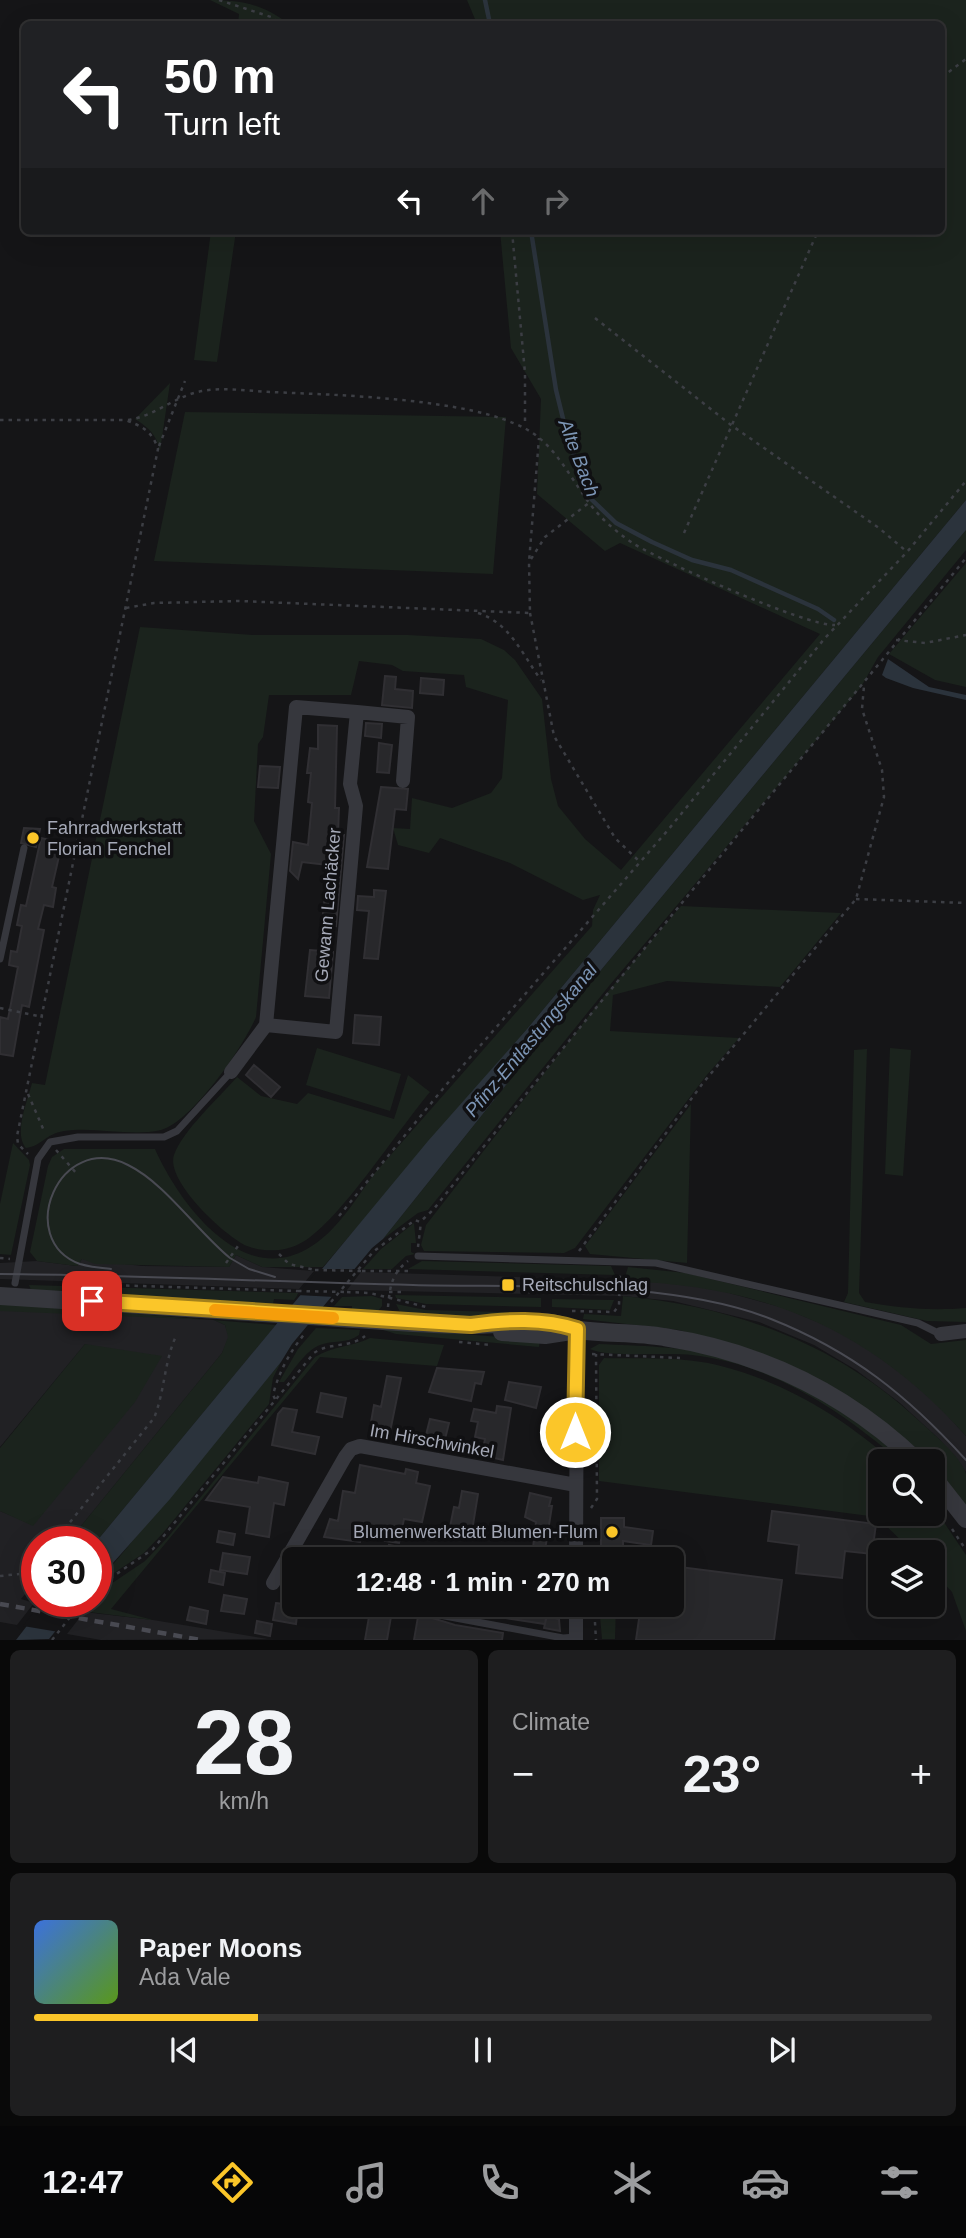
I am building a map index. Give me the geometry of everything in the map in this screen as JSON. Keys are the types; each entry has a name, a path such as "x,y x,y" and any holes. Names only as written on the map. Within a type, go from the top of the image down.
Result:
{"street":[{"path":"231,1072 266,1025 296,707 408,717 402,781"},
{"name":"Gewann Lachäcker","path":"266,1025 337,1032 356,806 349,784 357,712"},
{"path":"9,1292 279,1314 471,1325 499,1332 545,1335 577,1329 681,1340 763,1362 852,1407 903,1449"},
{"path":"576,1547 577,1329"},
{"path":"941,1334 966,1331"},
{"name":"Im Hirschwinkel","path":"273,1583 345,1457 351,1449 360,1446 576,1485"},
{"path":"945,1492 966,1519"},
{"path":"576,1617 576,1638"}],"lane":[{"path":"0,959 24,848"},
{"path":"9,1292 38,1159 50,1142 78,1137 164,1137 177,1131 231,1072"},
{"path":"418,1256 656,1263 918,1323 941,1334"},
{"path":"450,1617 563,1638 576,1638"}],"path":[{"path":"219,0 277,21"},
{"path":"945,76 966,59"},
{"path":"512,235 525,373 525,428"},
{"path":"684,533 816,235"},
{"path":"595,318 731,425 879,528 907,552"},
{"path":"38,1159 22,1151 18,1144 27,1092 158,449 185,381"},
{"path":"0,420 125,420 145,416 192,394 216,390 317,394 442,405 525,428 539,438 590,502 618,532 668,561 782,610 825,624 837,625"},
{"path":"125,420 143,427 155,440 158,449"},
{"path":"539,438 529,562 530,613 543,682"},
{"path":"339,1216 446,1085 640,862 837,625 907,552 966,481"},
{"path":"529,562 545,537 590,502"},
{"path":"103,1285 370,1293 389,1298 397,1271 418,1256 420,1222 433,1210 678,904 735,842 840,708 864,686 896,640 966,558"},
{"path":"126,608 154,603 239,601 530,613"},
{"path":"471,611 498,621 510,632 515,645 543,682 548,693 554,736 615,838 640,862"},
{"path":"896,640 925,643 966,635"},
{"path":"574,1260 703,1083 856,899 884,797 882,770 862,709 864,686"},
{"path":"856,899 966,903"},
{"path":"0,1008 43,1017"},
{"path":"27,1092 50,1142 77,1174"},
{"path":"275,1399 273,1395 277,1379 295,1345 373,1252 415,1220 420,1222"},
{"path":"226,1263 238,1246"},
{"path":"279,1254 301,1269 408,1271"},
{"path":"581,1311 614,1312 619,1298 617,1277 620,1261"},
{"path":"389,1292 405,1292"},
{"path":"614,1298 619,1298"},
{"path":"112,1577 153,1549 314,1353 323,1347 357,1342 367,1334"},
{"path":"67,1526 154,1418 163,1396 169,1351 176,1336"},
{"path":"450,1341 504,1347"},
{"path":"575,1352 691,1358"},
{"path":"576,1523 597,1499 596,1354"},
{"path":"0,1576 21,1573"},
{"path":"51,1640 70,1617"},
{"path":"595,1617 596,1640"}],"shaded area":[{"path":"210,0 251,4 284,21 238,21 239,14"},
{"path":"467,0 966,0 966,500 527,1029 323,1267 262,1267 236,1255 229,1267 95,1264 82,1259 77,1266 37,1261 30,1252 48,1166 52,1157 64,1149 155,1149 165,1170 196,1214 214,1233 236,1248 258,1257 282,1258 307,1249 336,1225 374,1174 592,926 593,910 600,895 583,900 510,863 440,838 429,853 398,845 393,828 410,829 412,798 452,808 491,793 502,778 508,700 466,687 464,675 403,671 392,665 359,661 351,695 269,695 263,737 258,744 254,821 271,854 256,1017 250,1030 216,1081 187,1113 173,1124 149,1132 64,1131 26,1148 22,1142 21,1125 32,1083 45,1085 140,627 253,635 408,635 481,639 504,650 515,660 542,699 551,779 558,806 585,839 621,870 820,634 620,543 605,551 537,494 541,399 511,348 500,235 945,235 945,21 476,21"},
{"path":"210,235 235,235 217,362 194,360"},
{"path":"170,383 160,451 151,432 135,419"},
{"path":"185,412 506,417 493,574 154,561"},
{"path":"966,530 966,550 878,657 861,687 609,986 428,1210 418,1213 383,1239 514,1075"},
{"path":"966,563 966,687 935,680 889,654"},
{"path":"681,906 841,913 780,987 667,981 613,995 610,1031 739,1038 706,1076 575,1248 564,1253 424,1251 421,1245 426,1225 605,995"},
{"path":"317,1048 401,1074 390,1111 306,1085"},
{"path":"890,1048 911,1050 903,1176 885,1174"},
{"path":"867,1049 859,1293 865,1302 890,1306 966,1308 966,1322 927,1321 844,1302 848,1293 854,1050"},
{"path":"408,1075 430,1092 349,1198 314,1234 299,1244 287,1249 273,1250 247,1246 237,1241 199,1207 179,1179 174,1166 174,1155 179,1145 193,1125 237,1077 261,1096 297,1104 308,1093 394,1119"},
{"path":"691,1104 687,1263 590,1254 585,1246"},
{"path":"13,1143 29,1160 30,1165 11,1255 0,1254 0,1204"},
{"path":"414,1223 416,1243 411,1243 411,1252 415,1254 406,1256 392,1269 363,1269 381,1249"},
{"path":"236,1255 262,1267 314,1271 299,1289 0,1279 0,1263 37,1261 77,1266 82,1259 142,1266 229,1267"},
{"path":"422,1261 611,1266 615,1275 408,1269"},
{"path":"628,1267 686,1273 901,1325 931,1344 966,1340 966,1436 930,1399 892,1367 853,1341 812,1320 769,1304 724,1292 624,1281"},
{"path":"361,1272 667,1282 707,1287 784,1308 841,1332 891,1364 938,1405 966,1436 966,1472 940,1440 900,1403 856,1370 814,1345 759,1322 673,1301 623,1296 347,1290"},
{"path":"29,1285 299,1293 294,1300 274,1299 273,1304 31,1290"},
{"path":"395,1295 541,1298 541,1307 426,1304 396,1298"},
{"path":"372,1296 382,1299 382,1306 378,1311 334,1306 342,1297"},
{"path":"623,1296 664,1301 743,1319 817,1349 885,1392 952,1452 966,1474 966,1506 945,1481 945,1449 915,1449 907,1441 792,1367 758,1352 679,1330 583,1319 584,1314 621,1316"},
{"path":"552,1299 614,1300 610,1310 552,1307"},
{"path":"0,1303 212,1320 0,1311"},
{"path":"396,1304 426,1310 540,1313 542,1316 456,1316 400,1312"},
{"path":"0,1309 214,1320 225,1325 229,1337 222,1353 81,1526 21,1526 21,1617 23,1617 17,1625 0,1622 0,1511 33,1525 85,1344 0,1447"},
{"path":"214,1320 276,1325 109,1526 81,1526 222,1353 228,1337 225,1325"},
{"path":"374,1327 540,1340 539,1347 396,1334"},
{"path":"316,1328 360,1330 359,1335 354,1338 315,1348 284,1382 279,1382 298,1349"},
{"path":"370,1338 444,1345 437,1366 320,1357 112,1608 112,1583 145,1561 168,1537 315,1357"},
{"path":"85,1344 162,1356 135,1402 33,1526 0,1511 0,1448"},
{"path":"599,1344 661,1347 721,1357 747,1365 819,1398 864,1427 891,1449 885,1449 804,1392 750,1368 692,1355 610,1353 590,1349"},
{"path":"604,1358 678,1359 707,1363 768,1382 812,1403 878,1449 868,1449 868,1516 599,1481 599,1365"},
{"path":"281,1362 273,1378 269,1404 163,1533 144,1553 112,1574 112,1566"},
{"path":"945,1524 966,1555 966,1631 952,1592 945,1585 945,1540 901,1540 886,1526 945,1526"},
{"path":"112,1609 153,1620 112,1615"},
{"path":"112,1615 268,1639 101,1640 67,1634 80,1617"},
{"path":"600,1617 616,1617 615,1639 602,1639"}],"water":[{"name":"Pfinz-Entlastungskanal","path":"966,500 966,530 514,1075 383,1239 372,1248 292,1344 281,1362 170,1499 112,1564 112,1526 109,1526 428,1141 527,1029"},
{"path":"888,659 929,687 966,695 966,700 913,688 886,678 882,675"},
{"path":"34,1617 67,1617 49,1639 16,1640"}],"pier":[{"path":"319,1269 358,1269 335,1297 297,1295"},
{"path":"30,1617 72,1617 59,1632 23,1626"}],"building":[{"path":"385,676 396,677 395,689 413,691 412,708 382,705"},
{"path":"421,678 444,680 443,695 420,693"},
{"path":"366,723 382,724 381,738 365,736"},
{"path":"318,725 337,726 335,808 339,808 338,835 344,835 336,926 322,924 328,865 302,862 298,879 290,871 293,842 308,845 312,803 308,802 311,773 307,773 310,748 318,749"},
{"path":"379,743 392,745 389,773 377,772"},
{"path":"260,766 280,767 278,788 258,787"},
{"path":"381,787 408,789 406,810 395,809 388,869 367,867"},
{"path":"24,828 40,829 36,847 21,843"},
{"path":"41,838 62,843 52,887 56,888 53,907 44,905 38,929 44,930 29,1007 22,1005 13,1056 0,1054 0,1017 8,1019 18,967 9,965 11,951 17,952 22,926 17,925 21,905 26,906"},
{"path":"374,890 386,891 378,959 364,958 369,911 357,910 358,896 374,897"},
{"path":"310,950 333,952 329,998 305,996"},
{"path":"355,1015 381,1017 379,1045 353,1043"},
{"path":"254,1065 280,1087 271,1097 246,1075"},
{"path":"437,1368 484,1372 481,1384 475,1383 471,1401 429,1392"},
{"path":"387,1376 401,1378 390,1432 370,1428 374,1405 381,1407"},
{"path":"509,1382 541,1387 536,1408 505,1400"},
{"path":"321,1393 346,1398 342,1417 317,1412"},
{"path":"497,1406 511,1408 503,1460 482,1455 485,1439 475,1437 478,1422 471,1421 474,1409 496,1413"},
{"path":"283,1408 297,1410 292,1432 319,1437 315,1454 272,1445 278,1414"},
{"path":"430,1419 449,1423 444,1443 425,1439"},
{"path":"360,1465 405,1474 406,1469 418,1472 416,1483 430,1486 422,1522 404,1519 399,1543 385,1541 388,1531 363,1527 360,1542 324,1537 330,1519 338,1521 343,1491 355,1493"},
{"path":"223,1477 258,1483 259,1477 288,1483 284,1505 274,1503 269,1537 246,1533 250,1507 206,1500"},
{"path":"462,1491 478,1494 472,1531 450,1527 454,1507 459,1508"},
{"path":"530,1493 551,1498 545,1547 533,1547 536,1522 525,1517"},
{"path":"772,1511 876,1526 874,1540 868,1540 868,1554 845,1551 842,1578 796,1573 799,1545 768,1541"},
{"path":"601,1518 624,1518 624,1527 653,1531 651,1545 623,1541 623,1546 601,1546"},
{"path":"219,1531 235,1534 233,1545 217,1542"},
{"path":"223,1553 250,1557 247,1574 220,1570"},
{"path":"684,1568 782,1580 774,1640 636,1640 639,1617 684,1617"},
{"path":"211,1570 225,1573 223,1585 209,1582"},
{"path":"224,1595 247,1599 244,1614 221,1611"},
{"path":"276,1603 282,1604 282,1617 297,1617 296,1624 273,1620"},
{"path":"190,1607 208,1611 206,1624 187,1620"},
{"path":"369,1617 391,1617 387,1640 365,1640"},
{"path":"418,1617 503,1633 502,1640 414,1640"},
{"path":"505,1617 546,1617 545,1624"},
{"path":"547,1617 559,1619 560,1631 544,1628"},
{"path":"257,1621 272,1624 270,1636 255,1633"}],"waterway":[{"name":"Alte Bach","path":"485,0 489,21"},
{"name":"Alte Bach","path":"532,235 556,390 568,439 590,498 616,523 652,542 692,560 731,570 818,609 834,620"}],"tram line":[{"path":"111,1269 80,1264 60,1251 50,1233 48,1213 53,1192 65,1175 82,1162 103,1158 128,1165 155,1183 230,1258 249,1269 275,1277"},
{"path":"0,1274 595,1288 688,1297 731,1306 771,1319 853,1361 922,1415 966,1460"}],"railway":[{"path":"0,1604 201,1640"}],"slow traffic":[{"path":"215,1310 333,1318"}],"place":[{"name":"Fahrradwerkstatt Florian Fenchel","path":"33,838"},
{"name":"Reitschulschlag","path":"508,1285"},
{"name":"Blumenwerkstatt Blumen-Flum","path":"612,1532"}],"route":[{"path":"92,1301 471,1325 500,1321 558,1323 577,1329 575,1432"}]}
